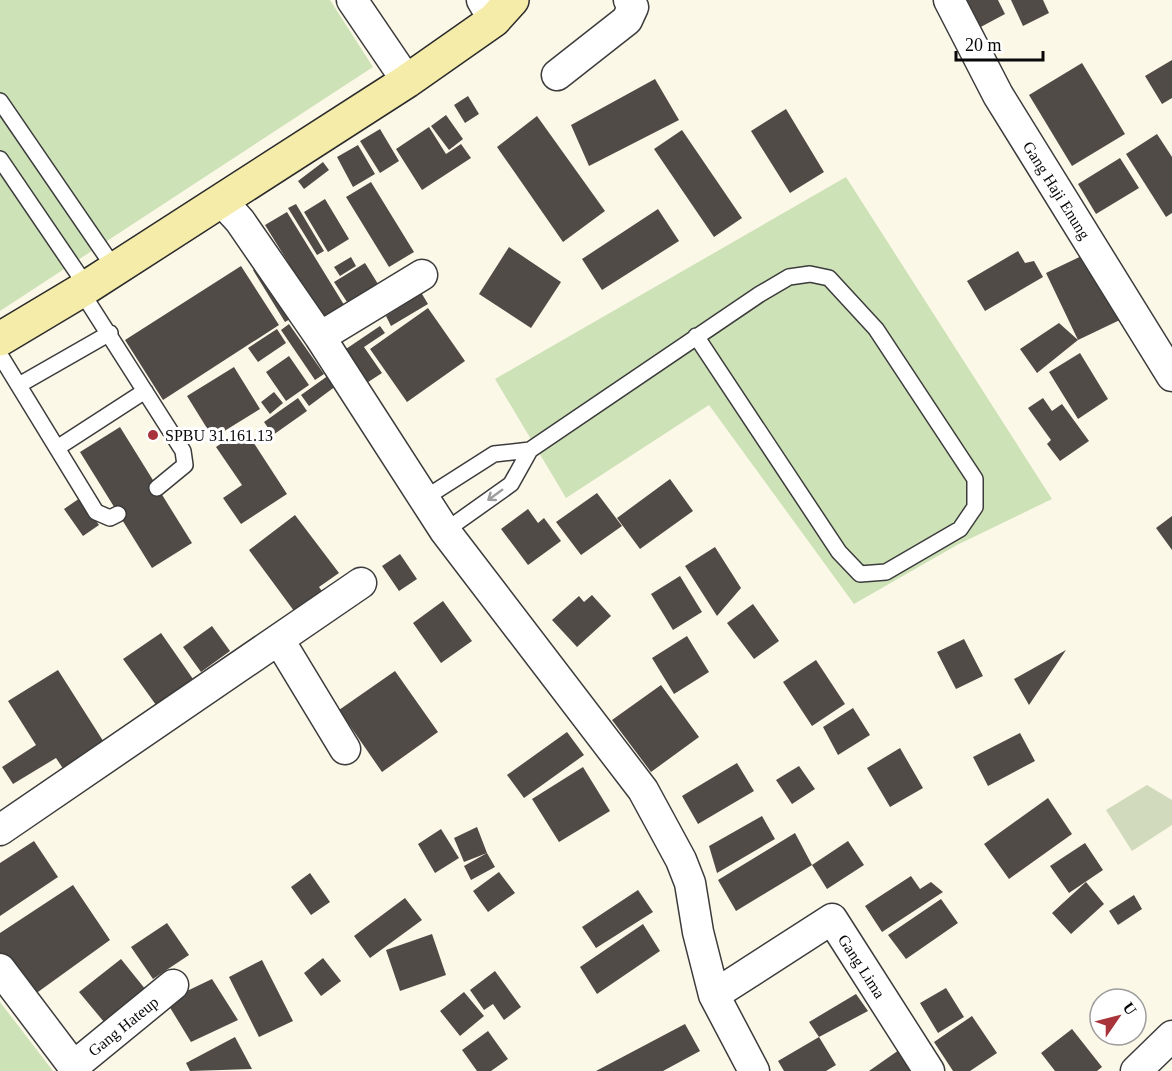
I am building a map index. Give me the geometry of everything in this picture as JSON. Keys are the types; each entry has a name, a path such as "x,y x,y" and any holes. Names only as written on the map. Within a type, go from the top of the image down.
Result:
{"main road":[{"path":"0,339 84,289 407,81 496,7"}],"street":[{"path":"352,0 407,81"},
{"path":"557,75 627,20 633,7 629,0"},
{"name":"Gang Haji Enung","path":"949,0 998,95 1172,376"},
{"path":"221,200 240,221 320,337 444,531 644,790 681,860 690,883 698,932 714,995 754,1071"},
{"path":"320,337 422,275"},
{"path":"0,830 361,583"},
{"path":"279,640 345,749"},
{"name":"Gang Lima","path":"714,995 832,919 929,1071"},
{"path":"0,969 75,1069"},
{"name":"Gang Hateup","path":"75,1069 173,985"},
{"path":"1136,1071 1172,1036"}],"lane":[{"path":"0,101 115,269"},
{"path":"0,159 84,289 183,451 185,465 157,488"},
{"path":"444,531 511,484 530,450 696,336 789,277 810,274 829,278 876,329 975,479 975,507 960,529 886,572 860,574 839,552 696,336"},
{"path":"19,384 110,333"},
{"path":"0,355 96,512 110,518 118,514"},
{"path":"57,448 145,391"},
{"path":"425,498 494,454 530,450"}],"green space":[{"path":"0,0 330,0 373,67 0,311"},
{"path":"846,177 1052,499 957,545 854,604 709,405 566,498 495,379"},
{"path":"1147,785 1172,800 1172,825 1132,851 1106,810"},
{"path":"0,1002 53,1071 0,1071"}],"building":[{"path":"962,0 998,0 1005,14 977,29"},
{"path":"1011,0 1043,0 1049,13 1023,26"},
{"path":"1172,60 1172,98 1162,104 1145,76"},
{"path":"1082,63 1125,134 1072,166 1029,95"},
{"path":"655,79 679,120 589,166 571,125"},
{"path":"468,96 479,114 465,123 454,105"},
{"path":"786,109 824,172 790,193 751,131"},
{"path":"446,115 463,139 449,150 431,126"},
{"path":"537,116 605,211 563,242 497,147"},
{"path":"429,127 446,154 461,144 471,158 422,190 396,149"},
{"path":"380,129 399,161 380,173 360,141"},
{"path":"682,130 742,218 714,237 654,149"},
{"path":"1157,134 1172,157 1172,213 1166,217 1126,154"},
{"path":"358,145 375,174 353,187 337,157"},
{"path":"1120,158 1139,188 1096,214 1078,184"},
{"path":"323,162 329,170 304,189 298,181"},
{"path":"371,182 414,252 389,267 346,197"},
{"path":"325,199 349,239 328,252 304,212"},
{"path":"296,204 324,251 317,255 288,208"},
{"path":"658,209 679,241 602,290 582,259"},
{"path":"287,212 346,308 325,322 265,225"},
{"path":"509,247 561,282 531,328 479,294"},
{"path":"1018,251 1025,263 1034,261 1043,277 985,311 967,281"},
{"path":"1092,251 1124,318 1078,340 1046,273"},
{"path":"351,257 356,266 340,276 334,267"},
{"path":"264,263 297,315 285,322 253,270"},
{"path":"365,263 378,284 347,302 334,282"},
{"path":"241,266 279,325 163,400 125,340"},
{"path":"416,284 428,304 391,326 386,316 403,305 397,295"},
{"path":"428,308 465,361 407,402 370,349"},
{"path":"1059,323 1078,340 1037,373 1020,349"},
{"path":"289,324 324,374 315,380 281,330"},
{"path":"380,326 385,333 364,347 382,373 362,386 340,353"},
{"path":"277,329 286,343 258,362 248,348"},
{"path":"1080,353 1108,399 1078,419 1049,372"},
{"path":"289,356 309,385 286,401 266,372"},
{"path":"234,367 260,409 213,438 187,396"},
{"path":"336,370 344,380 309,406 301,395"},
{"path":"274,392 283,403 270,414 261,402"},
{"path":"298,398 307,411 273,435 264,422"},
{"path":"1043,398 1052,411 1062,404 1089,441 1060,461 1047,444 1051,440 1028,408"},
{"path":"120,427 192,543 152,568 80,452"},
{"path":"244,428 287,494 241,524 223,498 242,485 216,447"},
{"path":"670,479 693,511 640,549 617,518"},
{"path":"597,493 622,526 581,555 556,522"},
{"path":"80,498 99,525 83,536 64,509"},
{"path":"528,509 538,523 544,518 561,541 528,565 501,529"},
{"path":"295,515 339,573 319,587 324,594 297,615 249,550"},
{"path":"1172,516 1172,550 1156,528"},
{"path":"715,547 741,588 717,616 685,566"},
{"path":"400,554 417,579 399,591 382,566"},
{"path":"680,576 702,612 673,630 651,594"},
{"path":"592,595 611,616 577,647 552,620 579,596 584,602"},
{"path":"443,601 472,641 441,663 413,623"},
{"path":"753,604 779,641 754,659 727,623"},
{"path":"212,626 230,651 201,672 183,647"},
{"path":"161,633 193,679 156,705 123,659"},
{"path":"687,636 709,672 674,694 652,658"},
{"path":"964,639 983,676 956,689 937,652"},
{"path":"1066,650 1029,705 1014,679"},
{"path":"816,660 845,704 812,726 783,682"},
{"path":"58,670 107,747 66,773 56,758 13,784 2,767 36,745 8,701"},
{"path":"395,671 438,732 382,772 339,710"},
{"path":"661,685 699,737 651,772 612,720"},
{"path":"853,708 870,735 838,755 823,727"},
{"path":"567,732 584,755 524,798 507,775"},
{"path":"1020,733 1035,761 988,786 973,757"},
{"path":"900,748 923,788 890,807 867,768"},
{"path":"737,763 754,791 698,824 682,796"},
{"path":"799,766 815,789 792,804 776,780"},
{"path":"583,767 610,811 559,842 532,799"},
{"path":"1048,798 1072,834 1009,879 984,844"},
{"path":"762,816 775,839 717,873 709,846"},
{"path":"477,827 487,853 464,862 454,838"},
{"path":"441,829 459,858 435,873 418,844"},
{"path":"795,833 812,865 736,911 718,880"},
{"path":"34,841 58,877 0,916 0,863"},
{"path":"848,841 864,865 827,889 812,865"},
{"path":"1085,843 1103,870 1069,893 1050,866"},
{"path":"487,853 495,867 471,880 464,866"},
{"path":"499,872 515,893 488,912 473,891"},
{"path":"310,873 330,902 311,915 291,887"},
{"path":"911,876 920,889 931,882 943,892 882,932 865,906"},
{"path":"1086,882 1104,904 1071,934 1052,913"},
{"path":"73,885 110,940 31,997 0,963 0,933"},
{"path":"638,890 653,912 596,948 582,927"},
{"path":"1134,895 1142,909 1118,925 1109,911"},
{"path":"405,898 422,920 370,958 354,936"},
{"path":"941,899 958,923 906,959 888,935"},
{"path":"167,923 189,955 153,979 131,947"},
{"path":"643,924 660,951 597,994 580,967"},
{"path":"432,934 446,975 400,991 386,950"},
{"path":"323,958 341,981 321,996 304,973"},
{"path":"121,959 150,995 109,1028 79,992"},
{"path":"262,960 293,1021 259,1037 229,977"},
{"path":"495,971 521,1007 504,1020 493,1004 484,1010 470,990"},
{"path":"212,979 238,1020 191,1042 166,1001"},
{"path":"946,988 964,1017 938,1033 920,1003"},
{"path":"464,992 484,1016 460,1036 440,1011"},
{"path":"856,994 868,1011 819,1037 809,1022"},
{"path":"972,1016 997,1053 970,1071 953,1071 934,1042"},
{"path":"685,1024 700,1051 663,1071 596,1071"},
{"path":"1072,1029 1102,1067 1097,1071 1055,1071 1041,1053"},
{"path":"488,1031 508,1059 491,1071 477,1071 462,1050"},
{"path":"235,1037 252,1069 190,1071 186,1063"},
{"path":"819,1037 836,1065 826,1071 784,1071 778,1061"},
{"path":"899,1050 914,1071 869,1071"}],"place":[{"name":"SPBU 31.161.13","path":"153,435"}]}
